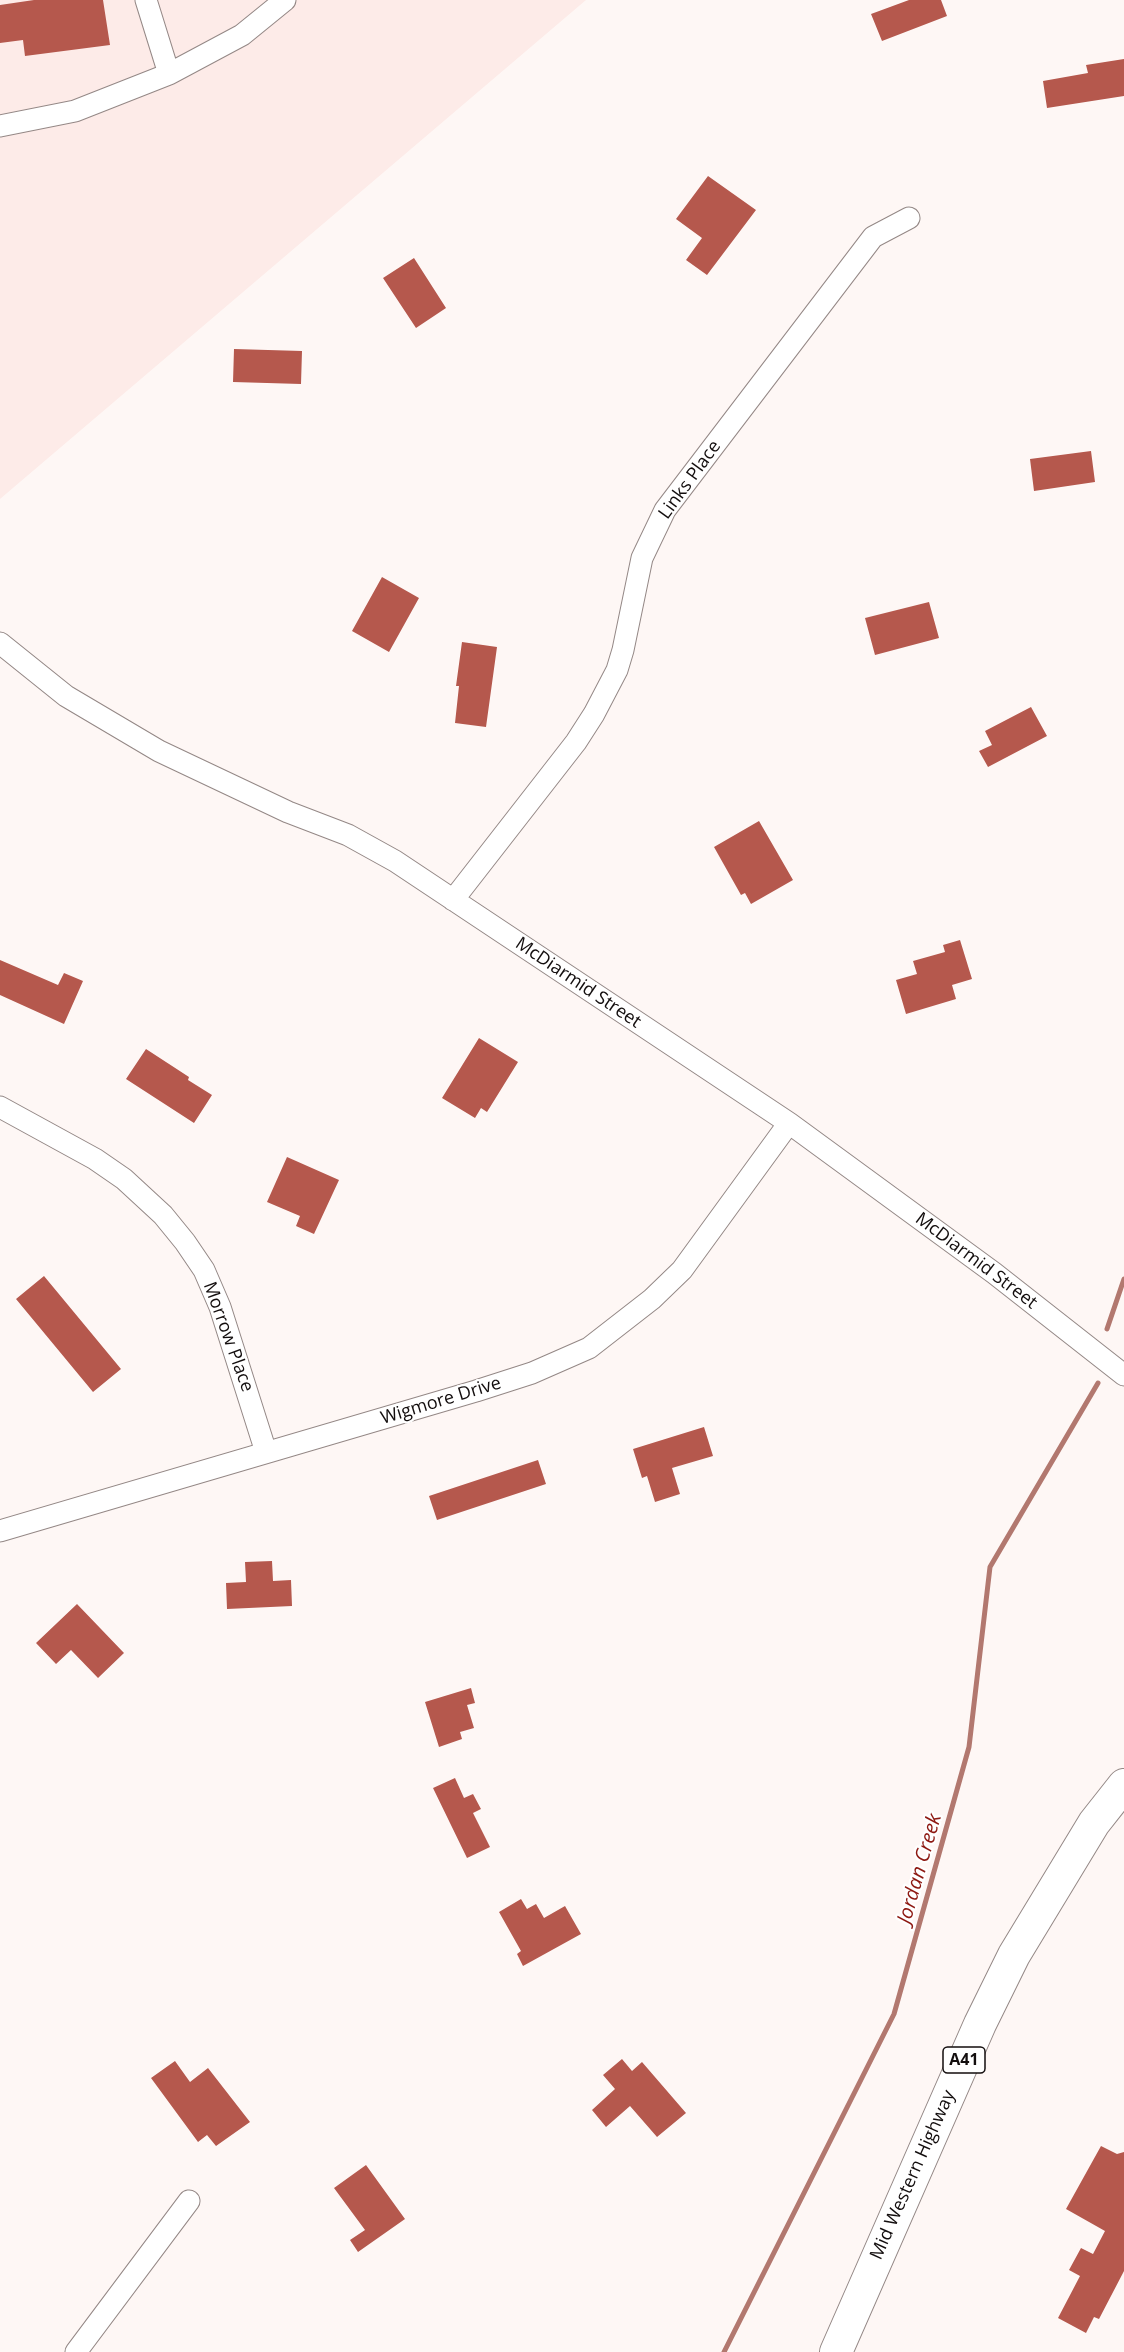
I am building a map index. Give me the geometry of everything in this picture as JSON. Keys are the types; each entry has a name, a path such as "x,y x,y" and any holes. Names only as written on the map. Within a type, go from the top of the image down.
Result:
{"highway":[{"name":"Mid Western Highway","path":"836,2352 980,2024 1014,1955 1094,1823 1124,1785"}],"street":[{"path":"146,0 168,74"},
{"path":"0,126 75,111 168,74 242,35 285,0"},
{"name":"Links Place","path":"453,900 576,742 594,714 616,670 623,650 642,558 665,510 873,237 909,218"},
{"name":"McDiarmid Street","path":"0,643 66,696 159,751 288,812 321,823 369,845 789,1124 994,1273 1124,1375"},
{"name":"Morrow Place","path":"0,1107 95,1159 124,1179 163,1215 185,1242 204,1270 220,1307 266,1452"},
{"name":"Wigmore Drive","path":"0,1531 476,1391 532,1373 589,1348 652,1299 682,1270 789,1124"},
{"path":"76,2352 189,2200"}],"shaded area":[{"path":"0,0 586,0 0,499"}],"building":[{"path":"34,0 103,0 110,45 25,56 23,40 0,43 0,5"},
{"path":"909,0 941,0 947,16 882,41 871,14"},
{"path":"1124,59 1124,96 1047,108 1043,81 1088,73 1086,65"},
{"path":"708,176 756,210 707,275 686,260 702,238 676,219"},
{"path":"414,258 446,308 416,328 383,278"},
{"path":"234,349 302,351 301,384 233,382"},
{"path":"1091,451 1095,482 1034,491 1030,459"},
{"path":"382,577 419,598 389,652 352,631"},
{"path":"929,602 939,638 875,655 865,618"},
{"path":"462,642 497,647 486,727 455,723 459,686 456,686"},
{"path":"1031,707 1047,736 988,767 979,751 992,745 985,731"},
{"path":"759,821 793,880 751,904 745,893 741,895 714,847"},
{"path":"960,940 972,979 952,985 956,999 906,1014 896,980 917,974 913,961 945,952 943,945"},
{"path":"0,960 58,985 64,973 83,981 64,1024 0,995"},
{"path":"479,1038 518,1062 487,1112 481,1108 475,1118 442,1098"},
{"path":"146,1049 212,1095 194,1123 126,1079"},
{"path":"287,1157 339,1180 314,1234 296,1226 300,1216 267,1202"},
{"path":"44,1276 121,1369 93,1392 16,1299"},
{"path":"704,1427 713,1456 672,1468 680,1494 655,1502 647,1476 642,1478 633,1449"},
{"path":"538,1460 546,1484 437,1520 429,1496"},
{"path":"272,1561 273,1581 291,1580 292,1606 227,1609 226,1583 246,1582 245,1562"},
{"path":"77,1604 124,1653 98,1678 71,1650 56,1664 36,1643"},
{"path":"471,1688 475,1703 467,1705 474,1728 460,1732 462,1739 439,1747 425,1702"},
{"path":"455,1778 464,1798 473,1794 481,1809 473,1813 490,1847 467,1858 433,1788"},
{"path":"521,1899 527,1909 536,1904 544,1918 565,1906 581,1934 523,1966 517,1954 521,1951 499,1912"},
{"path":"622,2059 632,2071 642,2062 686,2113 657,2137 630,2106 606,2127 592,2110 615,2089 603,2075"},
{"path":"175,2061 190,2082 208,2068 250,2122 216,2146 207,2135 198,2142 151,2078"},
{"path":"1101,2146 1117,2154 1124,2152 1124,2271 1099,2319 1094,2317 1086,2333 1058,2318 1080,2276 1069,2270 1081,2248 1093,2254 1105,2231 1066,2209"},
{"path":"366,2165 405,2219 358,2252 350,2240 365,2230 334,2188"}],"waterway":[{"name":"Jordan Creek","path":"1107,1329 1124,1279"},
{"name":"Jordan Creek","path":"724,2352 894,2014 969,1747 990,1567 1098,1383"}]}
